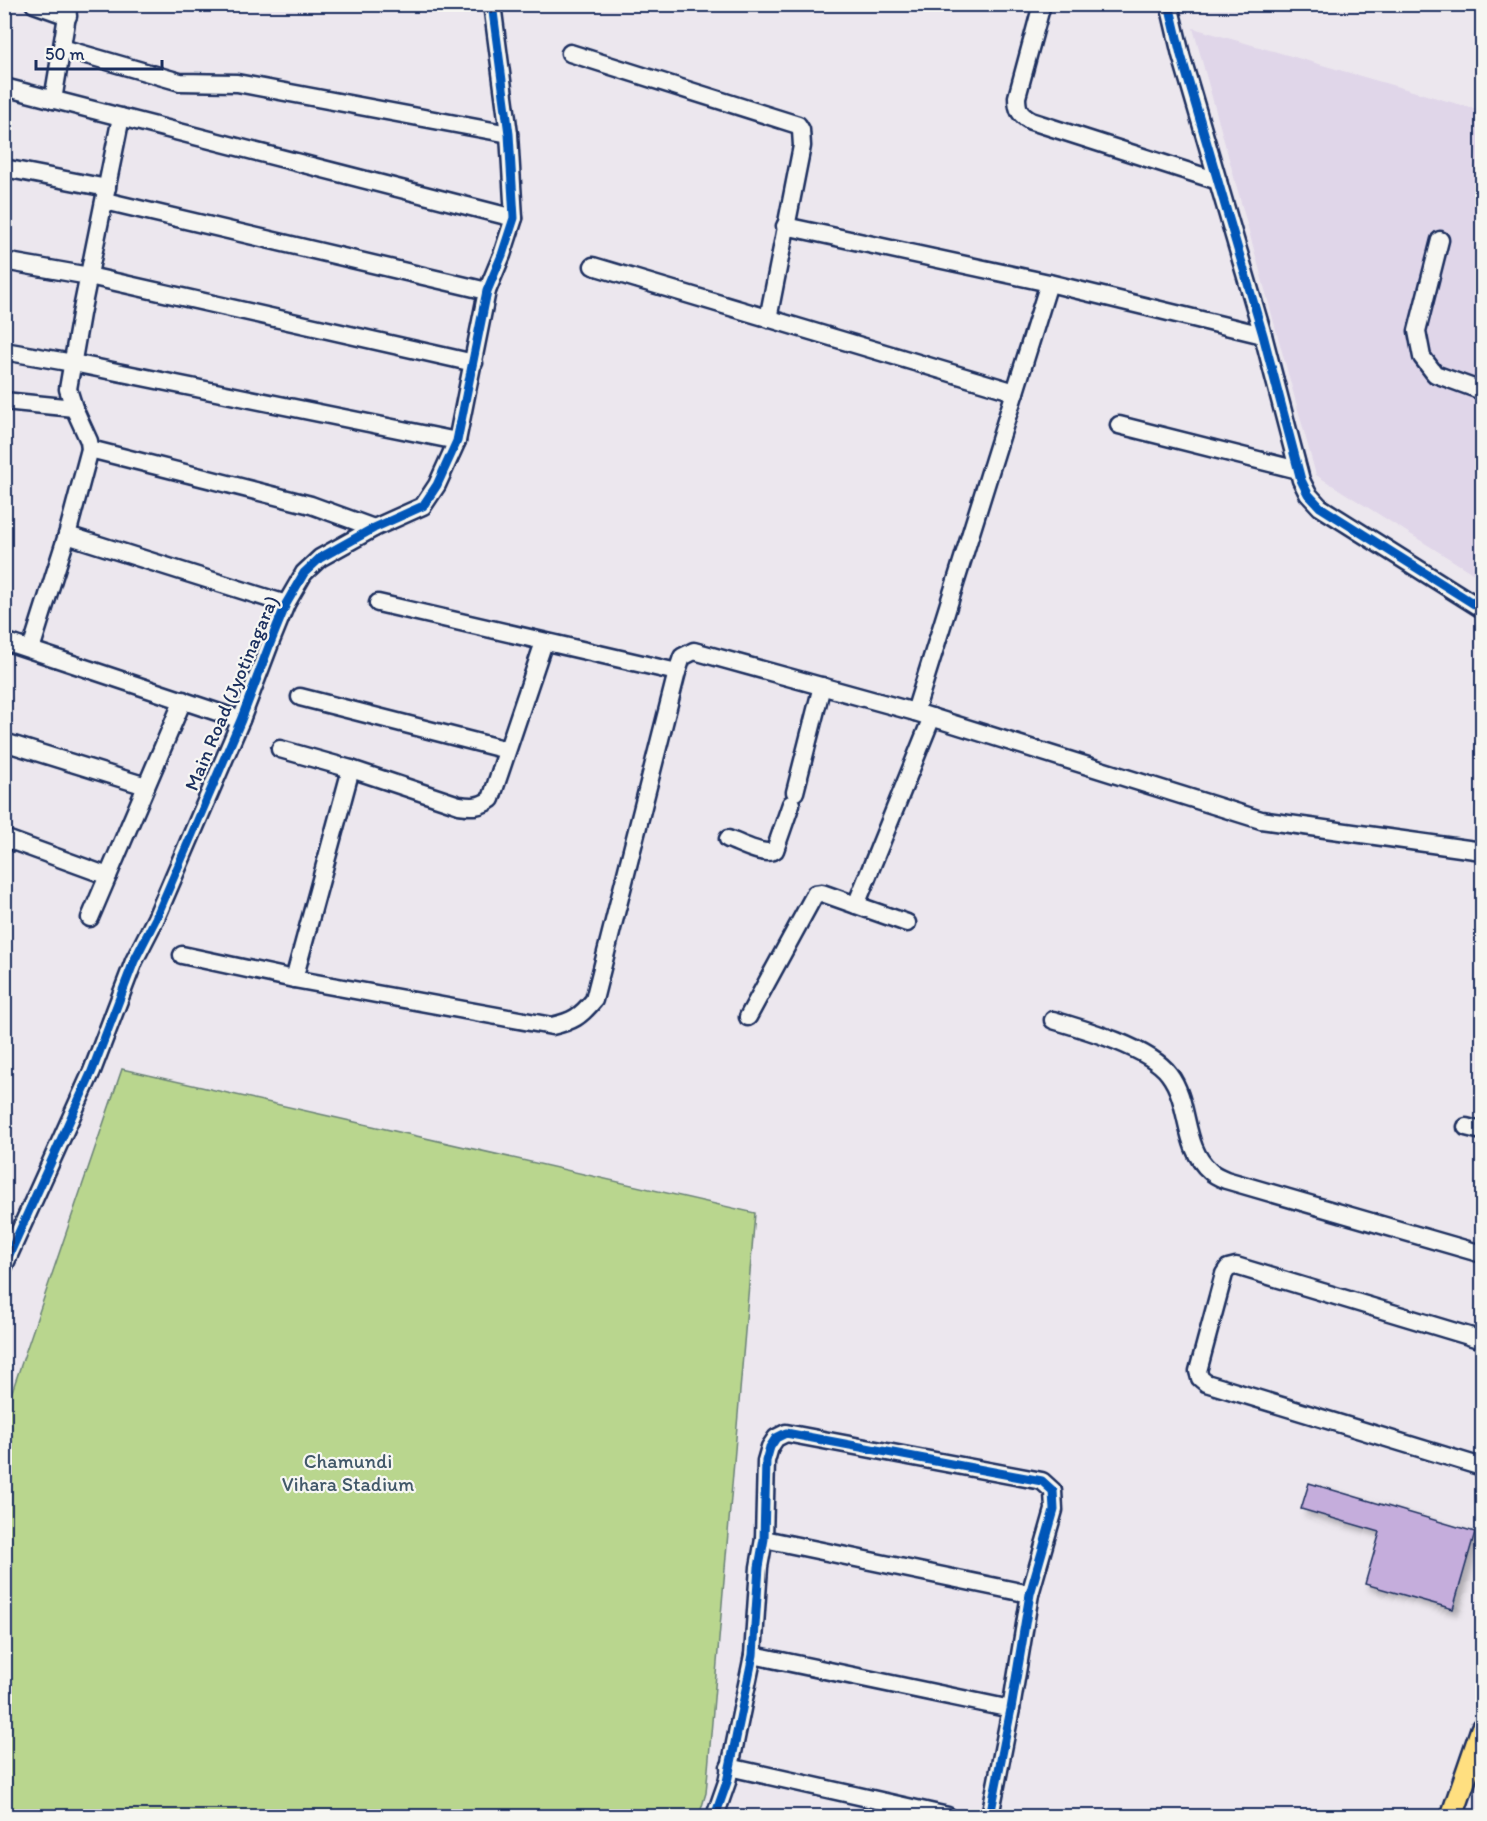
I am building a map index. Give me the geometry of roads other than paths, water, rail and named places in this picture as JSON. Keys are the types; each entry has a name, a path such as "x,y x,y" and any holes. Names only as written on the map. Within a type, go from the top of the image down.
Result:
{"main road":[{"path":"1452,1816 1482,1729"}],"street":[{"path":"34,4 68,10 53,100"},
{"name":"Main Road (Jyotinagara)","path":"4,1266 92,1071 134,962 156,918 242,720 286,604 311,565 320,558 374,528 423,506 437,485 457,441 487,291 514,218 509,134 492,4"},
{"path":"1042,4 1017,97 1017,109 1022,116 1031,121 1218,181"},
{"path":"1169,4 1181,55 1263,334 1298,470 1308,494 1320,507 1482,609"},
{"path":"62,48 180,82 237,83 509,134"},
{"path":"570,53 798,125 801,130 802,146 768,319"},
{"path":"4,87 514,218"},
{"path":"31,649 67,535 90,449 87,434 74,408 68,389 121,117"},
{"path":"4,168 487,291"},
{"path":"785,226 1049,283 1263,334"},
{"path":"1440,240 1417,331 1422,357 1435,375 1482,391"},
{"path":"4,261 89,276 474,363"},
{"path":"593,267 1015,392"},
{"path":"915,712 1049,283"},
{"path":"4,351 457,441"},
{"path":"4,401 74,408"},
{"path":"1119,424 1298,470"},
{"path":"90,449 311,505 374,528"},
{"path":"67,535 286,604"},
{"path":"378,603 677,672"},
{"path":"4,641 242,720"},
{"path":"280,749 351,769 459,805 474,807 484,805 491,799 544,642"},
{"path":"182,955 294,979 552,1026 570,1022 582,1015 594,1000 677,672 682,657 694,651 932,717 1261,820 1482,851"},
{"path":"728,839 765,852 776,850 793,798 822,686"},
{"path":"300,697 507,750"},
{"path":"90,918 183,700"},
{"path":"856,905 932,717"},
{"path":"4,742 146,786"},
{"path":"294,979 351,769"},
{"path":"4,838 108,876"},
{"path":"748,1017 813,897 822,894 907,923"},
{"path":"1053,1020 1102,1035 1154,1060 1169,1073 1180,1093 1197,1155 1210,1172 1226,1180 1482,1254"},
{"path":"1466,1127 1482,1131"},
{"path":"1482,1340 1236,1266 1228,1268 1224,1274 1198,1371 1200,1378 1206,1383 1482,1467"},
{"path":"715,1816 727,1782 753,1655 759,1567 764,1539 766,1461 770,1447 776,1438 786,1433 1042,1481 1053,1491 1054,1510 1030,1594 990,1816"},
{"path":"764,1539 1030,1594"},
{"path":"753,1655 1011,1709"},
{"path":"729,1767 948,1816"}],"park label":[{"name":"Chamundi Vihara Stadium","path":"348,1472"}]}
